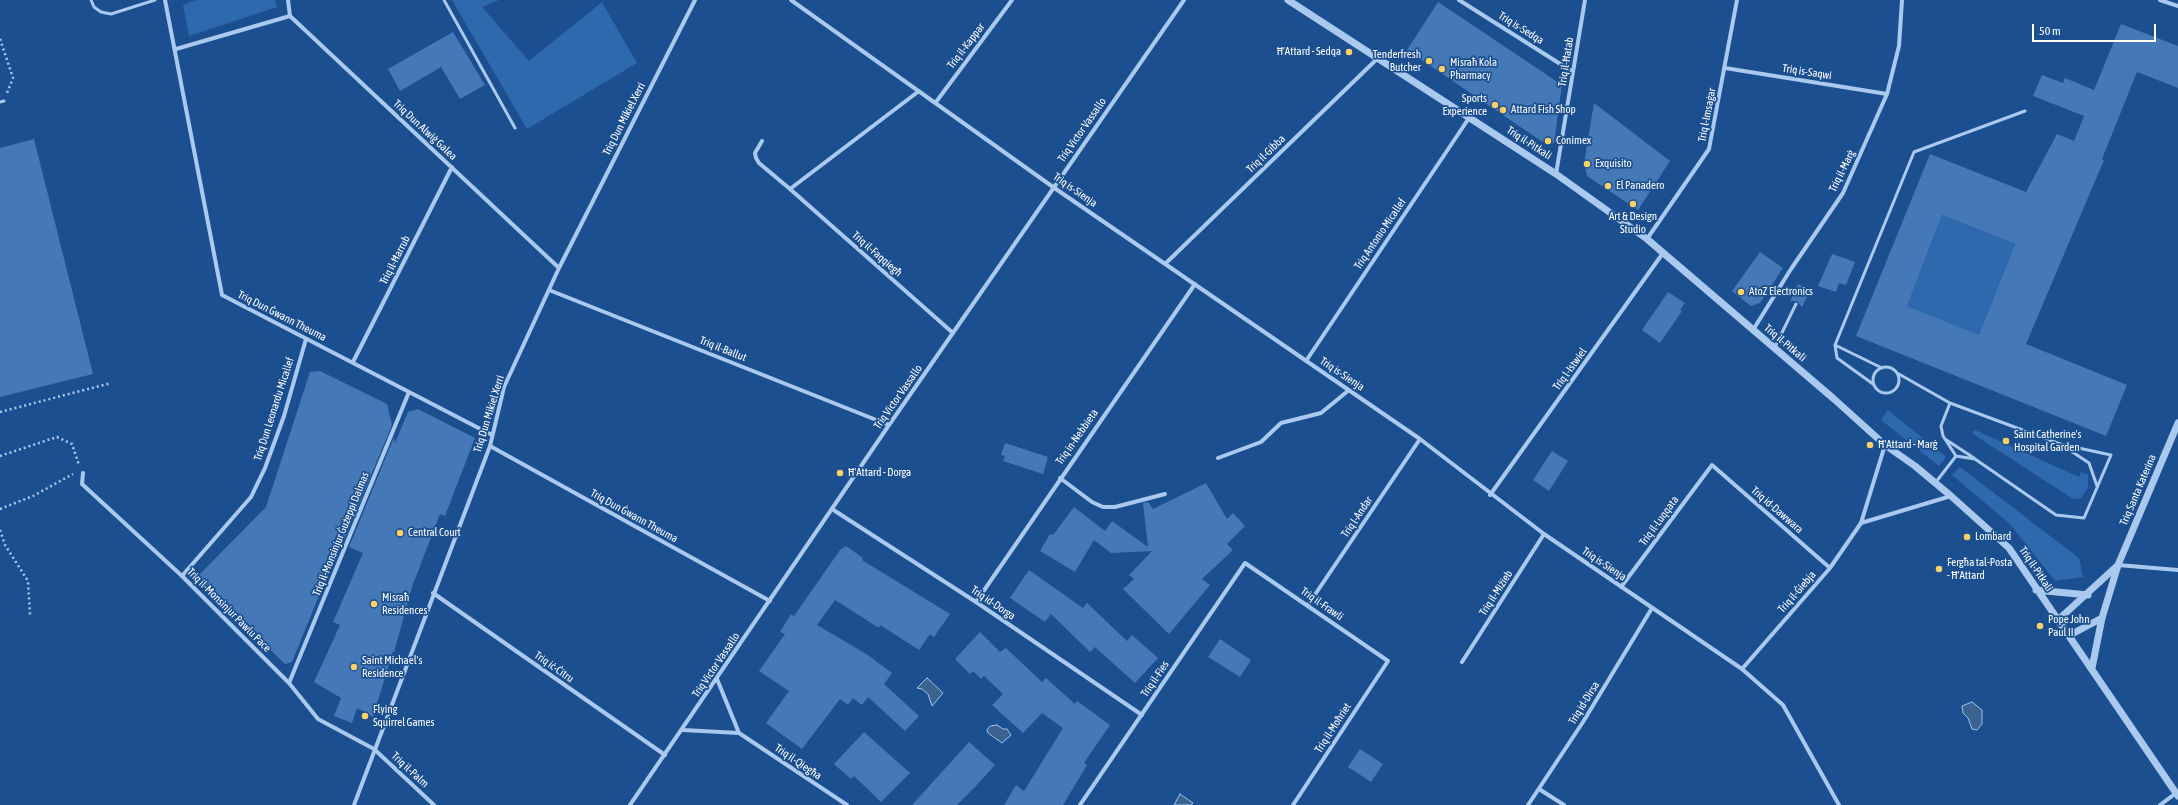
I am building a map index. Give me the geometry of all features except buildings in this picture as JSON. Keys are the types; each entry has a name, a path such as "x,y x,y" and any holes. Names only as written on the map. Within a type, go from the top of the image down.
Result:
{"street":[{"name":"Triq Dun Ġwann Theuma","path":"165,0 176,49 222,295 492,435"},
{"path":"176,49 290,16 288,0"},
{"name":"Triq Dun Mikiel Xerri","path":"354,805 490,446 504,386 559,268 695,0"},
{"name":"Triq is-Sienja","path":"791,0 1053,186 1420,439 1490,495 1544,534 1742,669 1783,705 1839,805"},
{"name":"Triq il-Kappar","path":"936,102 1012,0"},
{"name":"Triq Victor Vassallo","path":"630,805 1053,186 1184,0"},
{"name":"Triq il-Pitkali","path":"1288,0 1378,57 1556,174 1647,239 1885,444 1915,466 1951,496 2008,548 2092,668 2177,794"},
{"name":"Triq is-Sedqa","path":"1459,0 1573,72"},
{"name":"Triq il-Ħatab","path":"1556,174 1585,0"},
{"name":"Triq l-Imsaġar","path":"1647,239 1709,149 1737,0"},
{"name":"Triq il-Marġ","path":"1753,331 1790,269 1843,193 1887,94 1899,46 1902,0"},
{"path":"2160,0 2178,6"},
{"name":"Triq Dun Alwiġ Galea","path":"290,16 559,268"},
{"name":"Triq il-Gibba","path":"1166,263 1378,57"},
{"name":"Triq is-Saqwi","path":"1725,68 1887,94"},
{"path":"790,189 919,91"},
{"name":"Triq Antonio Micallef","path":"1306,360 1469,118"},
{"name":"Triq il-Faqqiegħ","path":"762,141 755,153 759,164 790,189 953,333"},
{"name":"Triq il-Ħarrub","path":"353,362 452,167"},
{"name":"Triq l-Istwiel","path":"1490,495 1663,252"},
{"name":"Triq in-Nebbieta","path":"976,602 1195,284"},
{"name":"Triq il-Ballut","path":"550,290 889,425"},
{"name":"Triq Dun Leonardu Micallef","path":"182,576 251,497 265,468 284,416 306,339"},
{"path":"1218,458 1261,442 1280,423 1321,413 1349,390"},
{"name":"Triq il-Monsinjur Ġużeppi Dalmas","path":"289,683 409,392"},
{"name":"Triq Santa Katerina","path":"2092,668 2102,618 2118,565 2178,423"},
{"name":"Triq l-Andar","path":"1308,605 1420,439"},
{"name":"Triq il-Ġiebja","path":"1742,669 1830,568 1861,523 1885,444"},
{"name":"Triq Dun Ġwann Theuma","path":"490,446 770,601"},
{"name":"Triq id-Dawwara","path":"1712,465 1830,568"},
{"name":"Triq il-Luqqata","path":"1621,587 1712,465"},
{"name":"Triq il-Monsinjur Pawlu Pace","path":"83,473 82,484 182,576 289,683 318,718 374,749"},
{"path":"1060,478 1092,502 1103,508 1115,507 1164,494"},
{"path":"1861,523 1951,496"},
{"name":"Triq id-Dorga","path":"832,509 976,602 1142,715"},
{"name":"Triq il-Miżieb","path":"1462,662 1544,534"},
{"name":"Triq il-Frawli","path":"1246,563 1388,661"},
{"name":"Triq il-Fies","path":"1080,805 1246,563"},
{"path":"2118,565 2178,570"},
{"name":"Triq Santa Katerina","path":"2058,620 2088,595 2118,565"},
{"path":"2036,590 2088,595"},
{"name":"Triq iċ-Ċitru","path":"434,594 665,755"},
{"name":"Triq id-Dirsa","path":"1528,805 1583,722 1652,608"},
{"path":"2070,636 2102,618"},
{"name":"Triq il-Moħriet","path":"1294,804 1388,661"},
{"path":"682,730 739,733 717,679"},
{"name":"Triq il-Qiegħa","path":"739,733 846,805"},
{"name":"Triq il-Palm","path":"374,749 434,805"},
{"path":"1539,789 1564,805"},
{"path":"2160,805 2177,794"},
{"path":"1294,804 1299,805"}],"lane":[{"path":"91,0 94,7 101,12 111,14 155,0"},
{"path":"444,0 515,128"},
{"path":"0,102 4,101"},
{"path":"1896,372 1899,382 1892,392 1880,392 1874,384 1837,358 1835,345 1914,152 2025,111"},
{"path":"1774,348 1796,304"},
{"path":"1835,345 1882,368 1891,368 1950,403 2059,443 2111,455 2084,518 2056,515 1944,438"},
{"path":"1874,384 1876,372 1882,368"},
{"path":"1950,403 1941,426 1944,438 1956,456 1975,459"},
{"path":"2059,443 2089,463 2097,486"},
{"path":"1935,484 1956,456"}],"path":[{"path":"0,39 13,78 4,101"},
{"path":"0,412 111,383"},
{"path":"0,456 57,437 72,444 83,473 72,474 33,496 0,509"},
{"path":"0,530 5,546 28,581 30,615"}],"shaded area":[{"path":"196,0 275,0 277,7 189,36 183,5"},
{"path":"452,0 499,0 482,7 529,61 602,2 637,63 527,129"},
{"path":"1942,215 2015,244 1979,335 1907,306"},
{"path":"1888,410 1946,457 1939,466 1881,420"},
{"path":"1975,430 2079,477 2081,472 2088,475 2088,487 2081,498 2073,499 1973,434 1973,431"},
{"path":"1960,467 2079,558 2083,577 2055,581 2011,525 1952,475"},
{"path":"927,678 943,693 932,706 928,694 922,689 917,688"},
{"path":"1972,702 1982,710 1982,724 1977,730 1972,729 1968,718 1963,713 1962,706"},
{"path":"997,725 1003,729 1007,729 1011,735 1002,743 988,733 987,730 990,726"},
{"path":"1180,794 1193,803 1191,805 1174,805"}],"place":[{"name":"Ħ'Attard - Sedqa","path":"1349,52"},
{"name":"Tenderfresh Butcher","path":"1429,61"},
{"name":"Misraħ Kola Pharmacy","path":"1442,69"},
{"name":"Sports Experience","path":"1495,105"},
{"name":"Attard Fish Shop","path":"1503,110"},
{"name":"Conimex","path":"1548,141"},
{"name":"Exquisito","path":"1587,164"},
{"name":"El Panadero","path":"1608,186"},
{"name":"Art & Design Studio","path":"1633,204"},
{"name":"AtoZ Electronics","path":"1741,292"},
{"name":"Saint Catherine's Hospital Garden","path":"2006,441"},
{"name":"Ħ'Attard - Marġ","path":"1870,445"},
{"name":"Ħ'Attard - Dorga","path":"840,473"},
{"name":"Central Court","path":"400,533"},
{"name":"Lombard","path":"1967,537"},
{"name":"Fergħa tal-Posta - Ħ'Attard","path":"1939,569"},
{"name":"Misraħ Residences","path":"374,604"},
{"name":"Pope John Paul II","path":"2040,626"},
{"name":"Saint Michael's Residence","path":"354,667"},
{"name":"Flying Squirrel Games","path":"365,716"}]}
